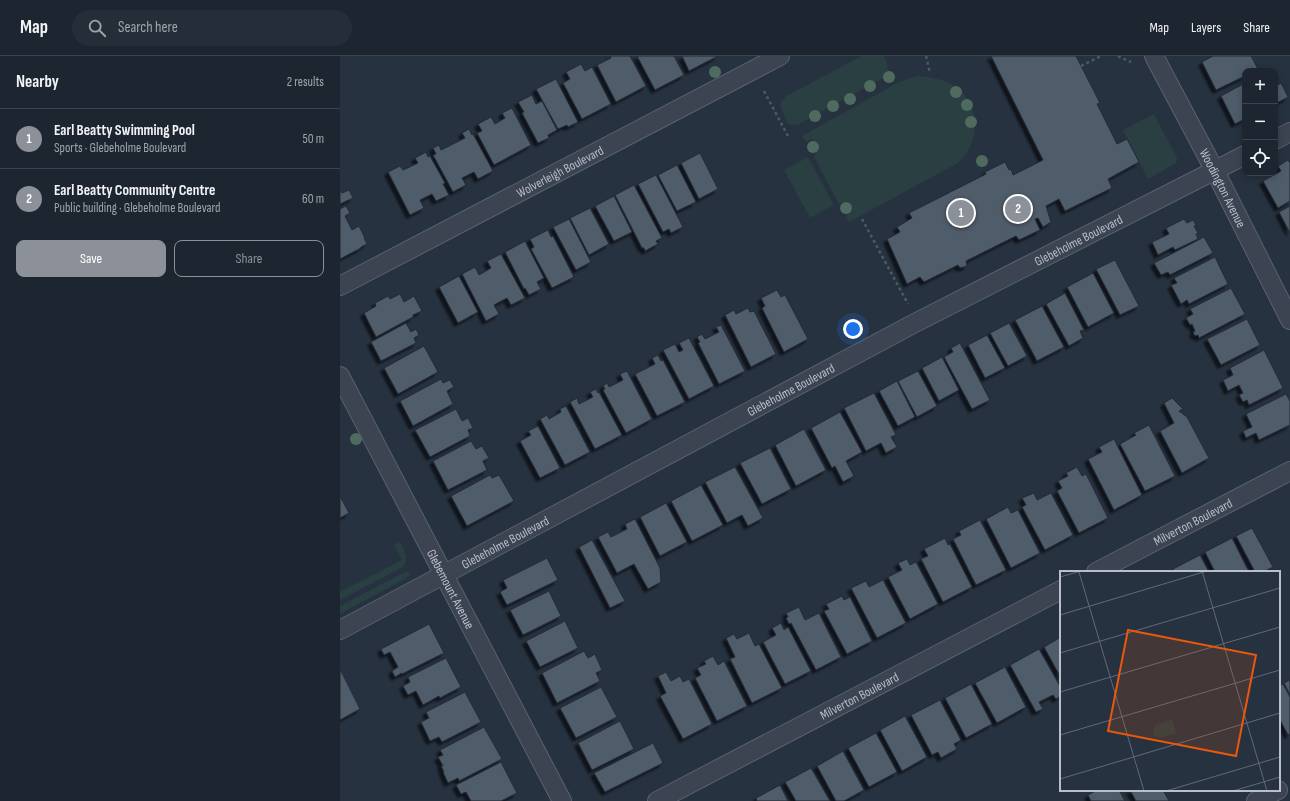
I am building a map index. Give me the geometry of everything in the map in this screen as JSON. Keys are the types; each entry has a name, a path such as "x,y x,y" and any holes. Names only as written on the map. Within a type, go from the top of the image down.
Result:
{"street":[{"name":"Wolverleigh Boulevard","path":"340,286 780,56"},
{"name":"Woodington Avenue","path":"1154,56 1215,171 1290,320"},
{"path":"1278,138 1290,132"},
{"name":"Glebeholme Boulevard","path":"340,630 913,324 1242,157"},
{"name":"Glebemount Avenue","path":"340,376 562,801"},
{"name":"Milverton Boulevard","path":"1098,571 1290,471"},
{"name":"Milverton Boulevard","path":"657,801 1060,591"},
{"path":"1280,789 1290,784"},
{"path":"1256,801 1276,791"}],"path":[{"path":"926,56 930,73"},
{"path":"1081,66 1101,56"},
{"path":"1118,56 1131,62"},
{"path":"764,91 789,138"},
{"path":"862,219 909,306"}],"green space":[{"path":"862,56 883,56 886,59 888,70 885,77 797,125 788,124 780,104 786,96"},
{"path":"917,76 947,82 956,87 964,95 974,114 975,125 971,146 966,155 958,163 849,222 845,216 852,211 847,201 839,204 814,157 818,148 813,139 806,142 802,136 899,82"},
{"path":"1154,114 1177,158 1176,163 1148,179 1123,130"},
{"path":"808,157 834,205 810,218 784,170"},
{"path":"400,542 405,551 406,558 403,567 340,600 340,592 402,560 394,545"},
{"path":"407,571 411,575 340,614 340,606"}],"building":[{"path":"610,56 630,56 646,86 616,102 597,65 611,58"},
{"path":"637,56 674,56 684,75 655,90"},
{"path":"682,56 718,56 689,71"},
{"path":"991,56 1076,56 1100,103 1097,104 1117,144 1127,139 1139,162 1108,179 1112,188 1065,211 1059,199 1046,206 1051,222 1043,227 1038,218 1035,219 1040,230 1019,240 1016,236 966,261 967,266 960,268 958,265 924,282 920,277 907,284 887,239 900,232 897,227 912,218 909,213 986,174 985,172 1005,162 1009,170 1011,169 1013,175 1043,160"},
{"path":"1213,56 1251,56 1257,68 1242,68 1242,77 1216,90 1202,62"},
{"path":"581,64 585,71 592,67 611,104 582,119 563,83 570,79 566,72"},
{"path":"556,79 578,122 568,127 567,125 558,129 536,89"},
{"path":"1281,83 1288,97 1278,102 1278,85"},
{"path":"1242,85 1242,120 1235,124 1221,96"},
{"path":"532,95 536,104 542,101 557,130 548,135 549,138 538,143 522,113 524,112 518,102"},
{"path":"512,108 531,145 494,165 477,133 482,131 478,124 491,117 495,124 505,118 502,113"},
{"path":"469,129 493,171 478,179 474,172 462,178 466,185 453,192 433,155 436,154 433,148 439,145 441,150 465,138 462,133"},
{"path":"426,152 428,157 430,156 445,183 443,184 449,195 436,201 432,194 420,200 424,208 410,215 388,172 400,166 403,170 418,163 415,158"},
{"path":"700,153 718,189 699,199 681,163"},
{"path":"1288,160 1290,163 1290,201 1278,208 1263,181 1272,176 1278,176 1278,173 1281,171 1278,166"},
{"path":"677,165 696,202 677,211 658,175"},
{"path":"656,175 683,227 671,233 669,229 663,232 638,184"},
{"path":"634,185 662,238 656,241 658,244 645,251 644,248 642,248 615,195"},
{"path":"340,190 342,193 349,190 353,198 340,204"},
{"path":"614,196 632,232 614,241 595,206"},
{"path":"346,206 350,213 345,216 352,230 359,226 367,244 340,259 340,209"},
{"path":"1290,206 1290,233 1279,212"},
{"path":"590,208 609,244 589,255 570,218"},
{"path":"569,219 591,262 576,270 553,227"},
{"path":"1184,219 1187,223 1193,220 1196,225 1194,226 1198,233 1196,234 1198,239 1175,250 1173,247 1158,255 1152,242 1169,234 1166,228"},
{"path":"548,230 551,237 553,236 574,277 552,288 531,249 534,247 530,239"},
{"path":"1204,237 1213,253 1170,275 1168,272 1161,275 1154,263"},
{"path":"525,241 544,278 537,282 541,289 529,295 525,288 524,289 505,252"},
{"path":"501,254 525,298 511,305 507,298 494,305 499,314 486,321 462,274 475,267 479,275 491,268 487,261"},
{"path":"1215,257 1228,284 1189,304 1187,300 1181,304 1171,285 1177,283 1174,278"},
{"path":"1115,260 1139,306 1120,315 1096,269"},
{"path":"1093,273 1114,313 1088,327 1067,287"},
{"path":"459,276 478,312 458,323 439,287"},
{"path":"1231,288 1245,314 1199,338 1198,335 1195,336 1193,332 1195,331 1192,324 1190,325 1186,318 1193,314 1190,309"},
{"path":"777,290 781,297 785,295 808,339 784,352 762,308 765,306 761,298"},
{"path":"1065,293 1084,330 1080,331 1083,338 1069,346 1046,304"},
{"path":"400,294 404,302 414,296 422,311 376,337 364,313 376,306 375,303 388,296 390,299"},
{"path":"1042,306 1064,347 1037,361 1015,320"},
{"path":"748,308 750,312 754,311 776,354 751,367 725,315 734,310 736,314"},
{"path":"1247,319 1260,345 1221,365 1207,339"},
{"path":"406,323 411,332 416,329 419,335 414,338 416,343 381,361 371,342"},
{"path":"1009,323 1027,356 1008,366 990,333"},
{"path":"721,325 745,371 719,384 698,343 700,342 697,337 702,334 705,339 719,332 716,327"},
{"path":"987,335 1005,368 985,378 968,345"},
{"path":"689,338 714,386 689,399 663,350 675,344 679,352 683,350 679,343"},
{"path":"960,343 990,400 972,409 944,357 953,352 951,348"},
{"path":"424,346 438,372 398,394 384,368"},
{"path":"1264,350 1283,388 1249,405 1247,400 1243,402 1239,395 1243,393 1239,385 1228,391 1223,380 1233,375 1230,368"},
{"path":"658,355 661,361 663,360 685,402 657,416 635,374 655,364 652,358"},
{"path":"942,357 959,390 939,401 922,368"},
{"path":"627,371 652,419 626,433 603,390 605,389 603,386 607,383 609,387 623,380 620,374"},
{"path":"918,371 937,406 917,417 898,381"},
{"path":"441,379 443,383 450,380 454,387 447,391 453,404 413,426 400,401"},
{"path":"897,381 915,417 898,426 879,391"},
{"path":"596,389 622,435 595,449 570,402 577,398 579,404 593,397 590,392"},
{"path":"874,393 896,435 891,437 897,447 886,453 881,443 866,451 844,408"},
{"path":"1286,394 1290,401 1290,425 1259,440 1256,433 1246,438 1243,431 1252,427 1246,414"},
{"path":"1172,398 1183,409 1179,411 1187,417 1209,458 1182,473 1160,431 1174,423 1164,403"},
{"path":"566,406 590,452 565,465 540,419 547,415 549,419 561,412 560,409"},
{"path":"456,409 462,421 468,418 473,428 468,430 470,436 430,457 415,430"},
{"path":"840,412 862,452 846,461 854,476 843,482 835,466 832,468 811,428"},
{"path":"1149,425 1175,476 1145,491 1120,444 1136,435 1134,433"},
{"path":"538,426 560,468 540,478 520,441 531,435 528,431"},
{"path":"804,429 826,470 796,486 775,445"},
{"path":"1114,439 1142,495 1114,510 1088,459 1102,452 1099,447"},
{"path":"471,441 476,449 482,446 489,458 483,461 487,470 448,490 433,461"},
{"path":"770,448 791,489 762,504 740,463"},
{"path":"735,467 763,518 748,526 742,515 727,523 705,482"},
{"path":"1077,467 1082,476 1086,474 1108,518 1079,533 1057,491 1062,488 1058,481 1068,476 1066,473"},
{"path":"490,475 492,478 499,475 514,501 467,526 451,496"},
{"path":"701,485 723,525 692,541 671,501"},
{"path":"1034,493 1037,500 1051,493 1073,535 1045,550 1022,507 1026,505 1022,498"},
{"path":"340,496 349,513 340,518"},
{"path":"666,503 687,542 660,556 640,517"},
{"path":"1008,507 1011,513 1018,510 1040,553 1011,568 986,519"},
{"path":"635,519 660,568 661,582 648,589 634,564 617,573 598,537 608,532 611,537 627,529 625,524"},
{"path":"980,520 1006,570 976,585 953,539 961,535 959,531"},
{"path":"1252,528 1273,567 1265,571 1254,571 1236,536"},
{"path":"945,538 948,545 950,544 972,587 943,602 921,559 928,556 924,549"},
{"path":"1232,538 1248,571 1214,571 1205,552"},
{"path":"592,540 625,601 610,608 579,547"},
{"path":"1200,555 1208,571 1174,571 1173,569"},
{"path":"547,558 558,580 507,605 500,592 507,588 503,580"},
{"path":"907,559 910,565 916,562 938,604 910,619 888,577 902,570 898,563"},
{"path":"883,580 906,623 877,638 851,588 866,581 869,587"},
{"path":"549,591 561,616 523,635 510,610"},
{"path":"842,596 844,600 850,597 872,641 847,654 824,611 829,609 826,604"},
{"path":"799,607 805,620 819,613 841,657 816,670 791,623 789,624 786,618 788,617 786,613"},
{"path":"565,621 578,648 540,667 526,641"},
{"path":"781,623 784,630 788,627 811,671 785,684 763,642 776,635 772,628"},
{"path":"429,624 444,653 395,677 392,671 398,667 390,652 384,655 381,649"},
{"path":"749,633 755,646 759,644 782,688 752,703 730,659 735,657 726,638 734,634 737,639"},
{"path":"1060,638 1060,676 1044,647"},
{"path":"1039,649 1060,686 1060,697 1056,699 1053,695 1039,702 1043,709 1036,712 1010,665"},
{"path":"584,651 588,658 595,654 602,670 596,673 600,681 557,703 542,673"},
{"path":"713,656 718,665 724,661 747,706 717,721 695,678 701,675 697,668 706,664 704,661"},
{"path":"446,658 461,687 440,698 439,696 423,705 416,691 408,695 403,686 410,682 408,677"},
{"path":"1005,667 1026,707 997,723 975,683"},
{"path":"341,671 360,709 340,720 340,672"},
{"path":"666,672 671,681 680,676 683,682 689,679 712,724 683,739 660,696 666,693 658,676"},
{"path":"1290,680 1290,695 1284,683"},
{"path":"971,684 992,724 966,738 945,698"},
{"path":"1283,684 1290,697 1290,734 1288,735 1280,720 1280,686"},
{"path":"601,687 617,717 576,738 560,708"},
{"path":"465,692 481,722 442,742 439,737 430,741 421,722 429,718 426,712"},
{"path":"940,700 961,740 954,744 957,749 941,758 938,752 932,755 911,715"},
{"path":"905,716 927,757 902,771 880,730"},
{"path":"620,721 634,749 592,770 578,743"},
{"path":"484,727 502,759 459,781 458,778 448,783 441,766 443,766 438,757 443,755 440,750"},
{"path":"876,733 897,772 869,787 848,748"},
{"path":"653,743 663,763 605,792 594,773"},
{"path":"843,751 864,790 844,801 836,801 817,766"},
{"path":"501,762 517,793 501,801 471,801 466,792 461,794 456,785"},
{"path":"811,768 830,801 796,801 785,782"},
{"path":"780,785 788,801 757,801 756,798"},
{"path":"1095,791 1120,791 1125,801 1091,801 1088,795"},
{"path":"1131,791 1164,791 1169,801 1136,801"}],"place":[{"name":"Earl Beatty Community Centre","path":"1018,209"},
{"name":"Earl Beatty Swimming Pool","path":"961,213"}]}
